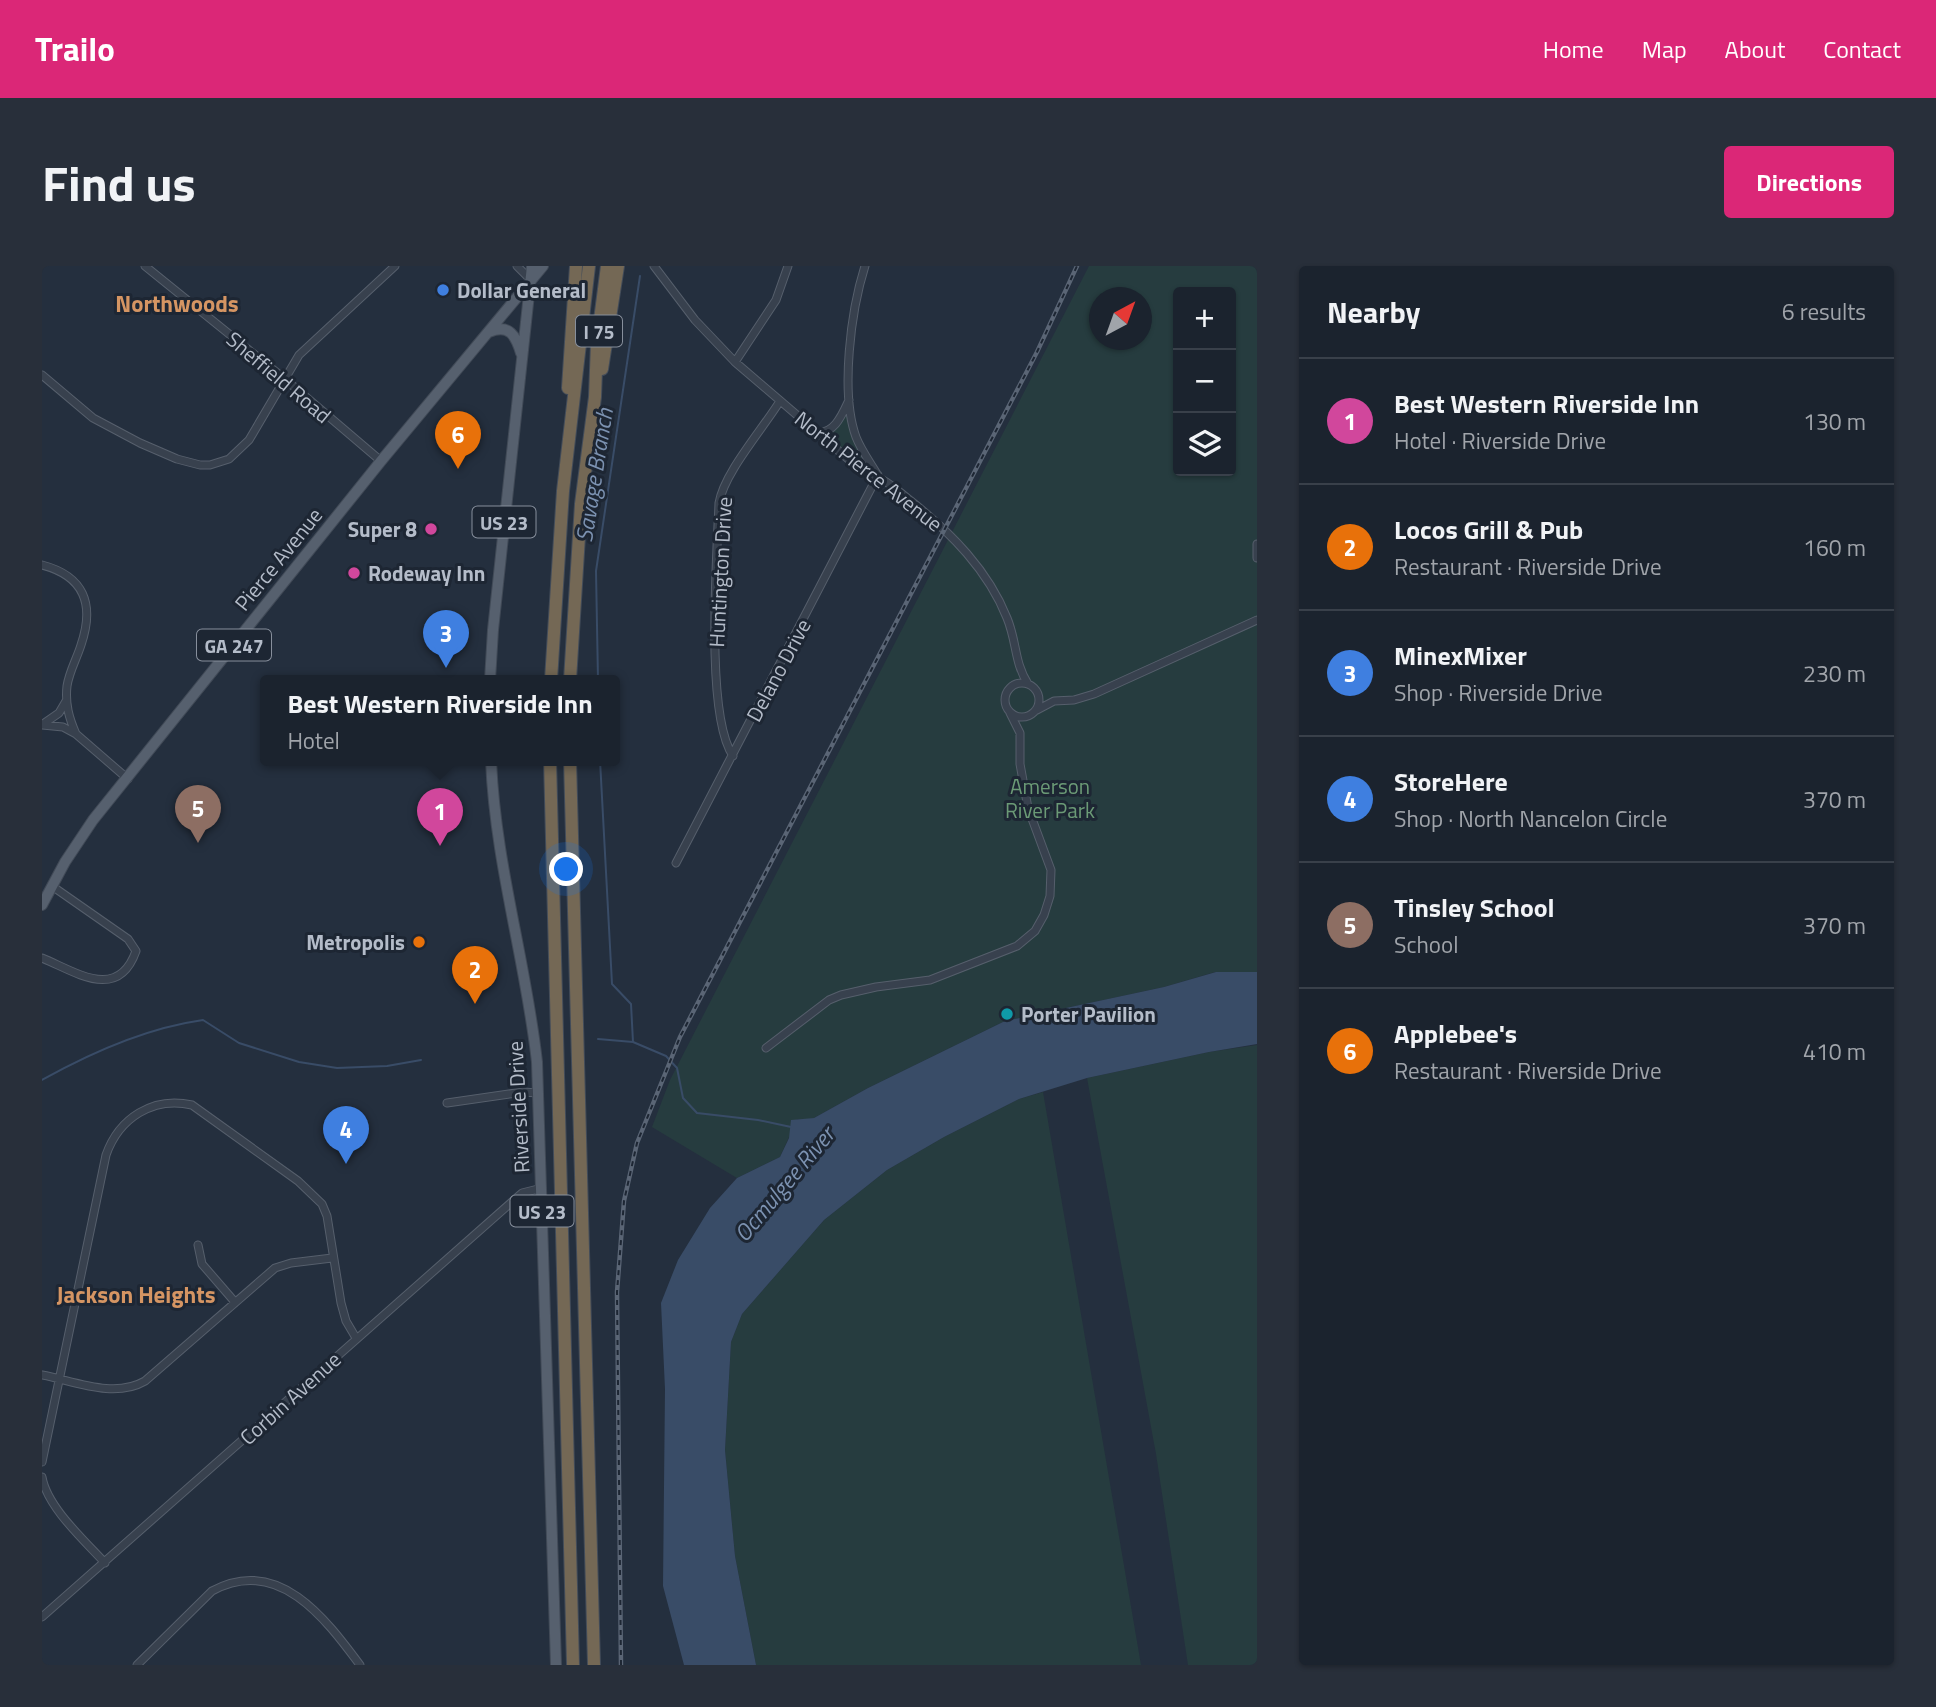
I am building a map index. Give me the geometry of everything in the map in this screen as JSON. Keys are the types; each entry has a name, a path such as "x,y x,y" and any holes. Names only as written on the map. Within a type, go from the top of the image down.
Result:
{"highway":[{"name":"I 75","path":"551,675 580,266"},
{"name":"I 75","path":"570,675 581,504 595,397 597,343 607,266"},
{"path":"595,397 603,367 618,266"},
{"path":"550,766 573,1665"},
{"path":"570,766 594,1665"}],"main road":[{"name":"US 23","path":"490,675 532,266"},
{"name":"Pierce Avenue","path":"42,905 77,843 381,461 543,266"},
{"name":"Pierce Avenue","path":"530,279 555,266"},
{"path":"487,333 500,328 509,330 516,337 522,356"},
{"name":"Riverside Drive","path":"492,766 504,878 532,1019 538,1093 556,1665"}],"street":[{"name":"Sheffield Road","path":"145,266 381,461"},
{"path":"42,376 84,411 113,430 177,459 210,465 229,459 249,440 299,355 395,266"},
{"path":"517,266 530,279"},
{"name":"North Pierce Avenue","path":"654,266 703,329 735,362 861,470 878,475 940,524 991,586 1015,639 1018,669 1028,684"},
{"path":"735,362 776,300 788,266"},
{"path":"865,266 856,292 851,323 849,400 856,436 878,475"},
{"path":"815,431 821,433 831,429 849,400"},
{"name":"Huntington Drive","path":"733,756 727,746 717,683 719,503 721,490 780,401"},
{"name":"Delano Drive","path":"676,863 878,475"},
{"path":"1257,544 1257,558"},
{"path":"42,565 55,568 73,579 84,597 86,624 68,684 66,700 76,734"},
{"path":"1020,733 1037,709 1054,701 1074,700 1094,694 1257,620"},
{"path":"766,1048 829,1000 857,990 930,980 1017,946 1035,931 1048,906 1051,870 1023,788 1020,733 1004,701 1018,669"},
{"path":"1009,688 1021,683 1028,684 1054,701"},
{"path":"1037,692 1040,698 1037,709"},
{"path":"42,725 59,713 66,700"},
{"path":"1010,713 1016,717 1030,716"},
{"path":"42,725 63,727 76,734 128,779"},
{"path":"42,958 101,981 116,978 136,951 128,939 52,886"},
{"path":"447,1103 523,1092 538,1093"},
{"path":"42,1462 106,1155 115,1134 145,1109 172,1102 192,1105 298,1181 322,1204 327,1216 332,1258 344,1312 356,1338"},
{"name":"Corbin Avenue","path":"42,1617 522,1193 542,1188"},
{"path":"198,1245 202,1264 234,1301"},
{"path":"42,1375 101,1388 136,1386 275,1268 291,1263 332,1258"},
{"path":"42,1478 55,1505 105,1563"},
{"path":"137,1665 212,1591 244,1579 275,1585 298,1597 319,1613 360,1665"}],"green space":[{"name":"Amerson River Park","path":"1089,266 1257,266 1257,972 1215,972 1164,987 1005,1021 868,1088 814,1118 797,1119 780,1157 737,1178 652,1127 670,1080"},
{"path":"846,414 864,466 826,436 837,428"},
{"path":"1257,1045 1257,1665 1188,1665 1156,1454 1087,1078 1209,1052"},
{"path":"1043,1092 1141,1665 756,1665 735,1556 725,1450 731,1342 742,1314 824,1220 887,1170 1019,1099"}],"water":[{"name":"Ocmulgee River","path":"1216,972 1257,972 1257,1044 1087,1078 1019,1099 944,1137 887,1170 824,1220 742,1314 731,1342 725,1450 735,1556 756,1665 684,1665 663,1586 665,1389 661,1303 678,1260 710,1208 737,1178 780,1157 789,1138 791,1120 814,1118 868,1088 1005,1021 1164,987"}],"waterway":[{"name":"Savage Branch","path":"598,675 596,571 640,276"},
{"name":"Savage Branch","path":"600,766 612,984 631,1004 633,1042"},
{"path":"42,1080 120,1042 203,1020 239,1043 299,1062 337,1068 387,1066 421,1060"},
{"path":"598,1039 633,1042 666,1056 677,1068 683,1098 697,1113 791,1127"}],"railway":[{"path":"621,1665 617,1292 624,1201 637,1143 680,1037 1037,352 1077,266"}],"place":[{"name":"Dollar General","path":"443,290"},
{"name":"Applebee's","path":"458,469"},
{"name":"Super 8","path":"431,529"},
{"name":"Rodeway Inn","path":"354,573"},
{"name":"MinexMixer","path":"446,668"},
{"name":"Tinsley School","path":"198,843"},
{"name":"Best Western Riverside Inn","path":"440,846"},
{"name":"Metropolis","path":"419,942"},
{"name":"Locos Grill & Pub","path":"475,1004"},
{"name":"Porter Pavilion","path":"1007,1014"},
{"name":"StoreHere","path":"346,1164"}],"district":[{"name":"Northwoods","path":"177,303"},
{"name":"Jackson Heights","path":"136,1294"}]}
